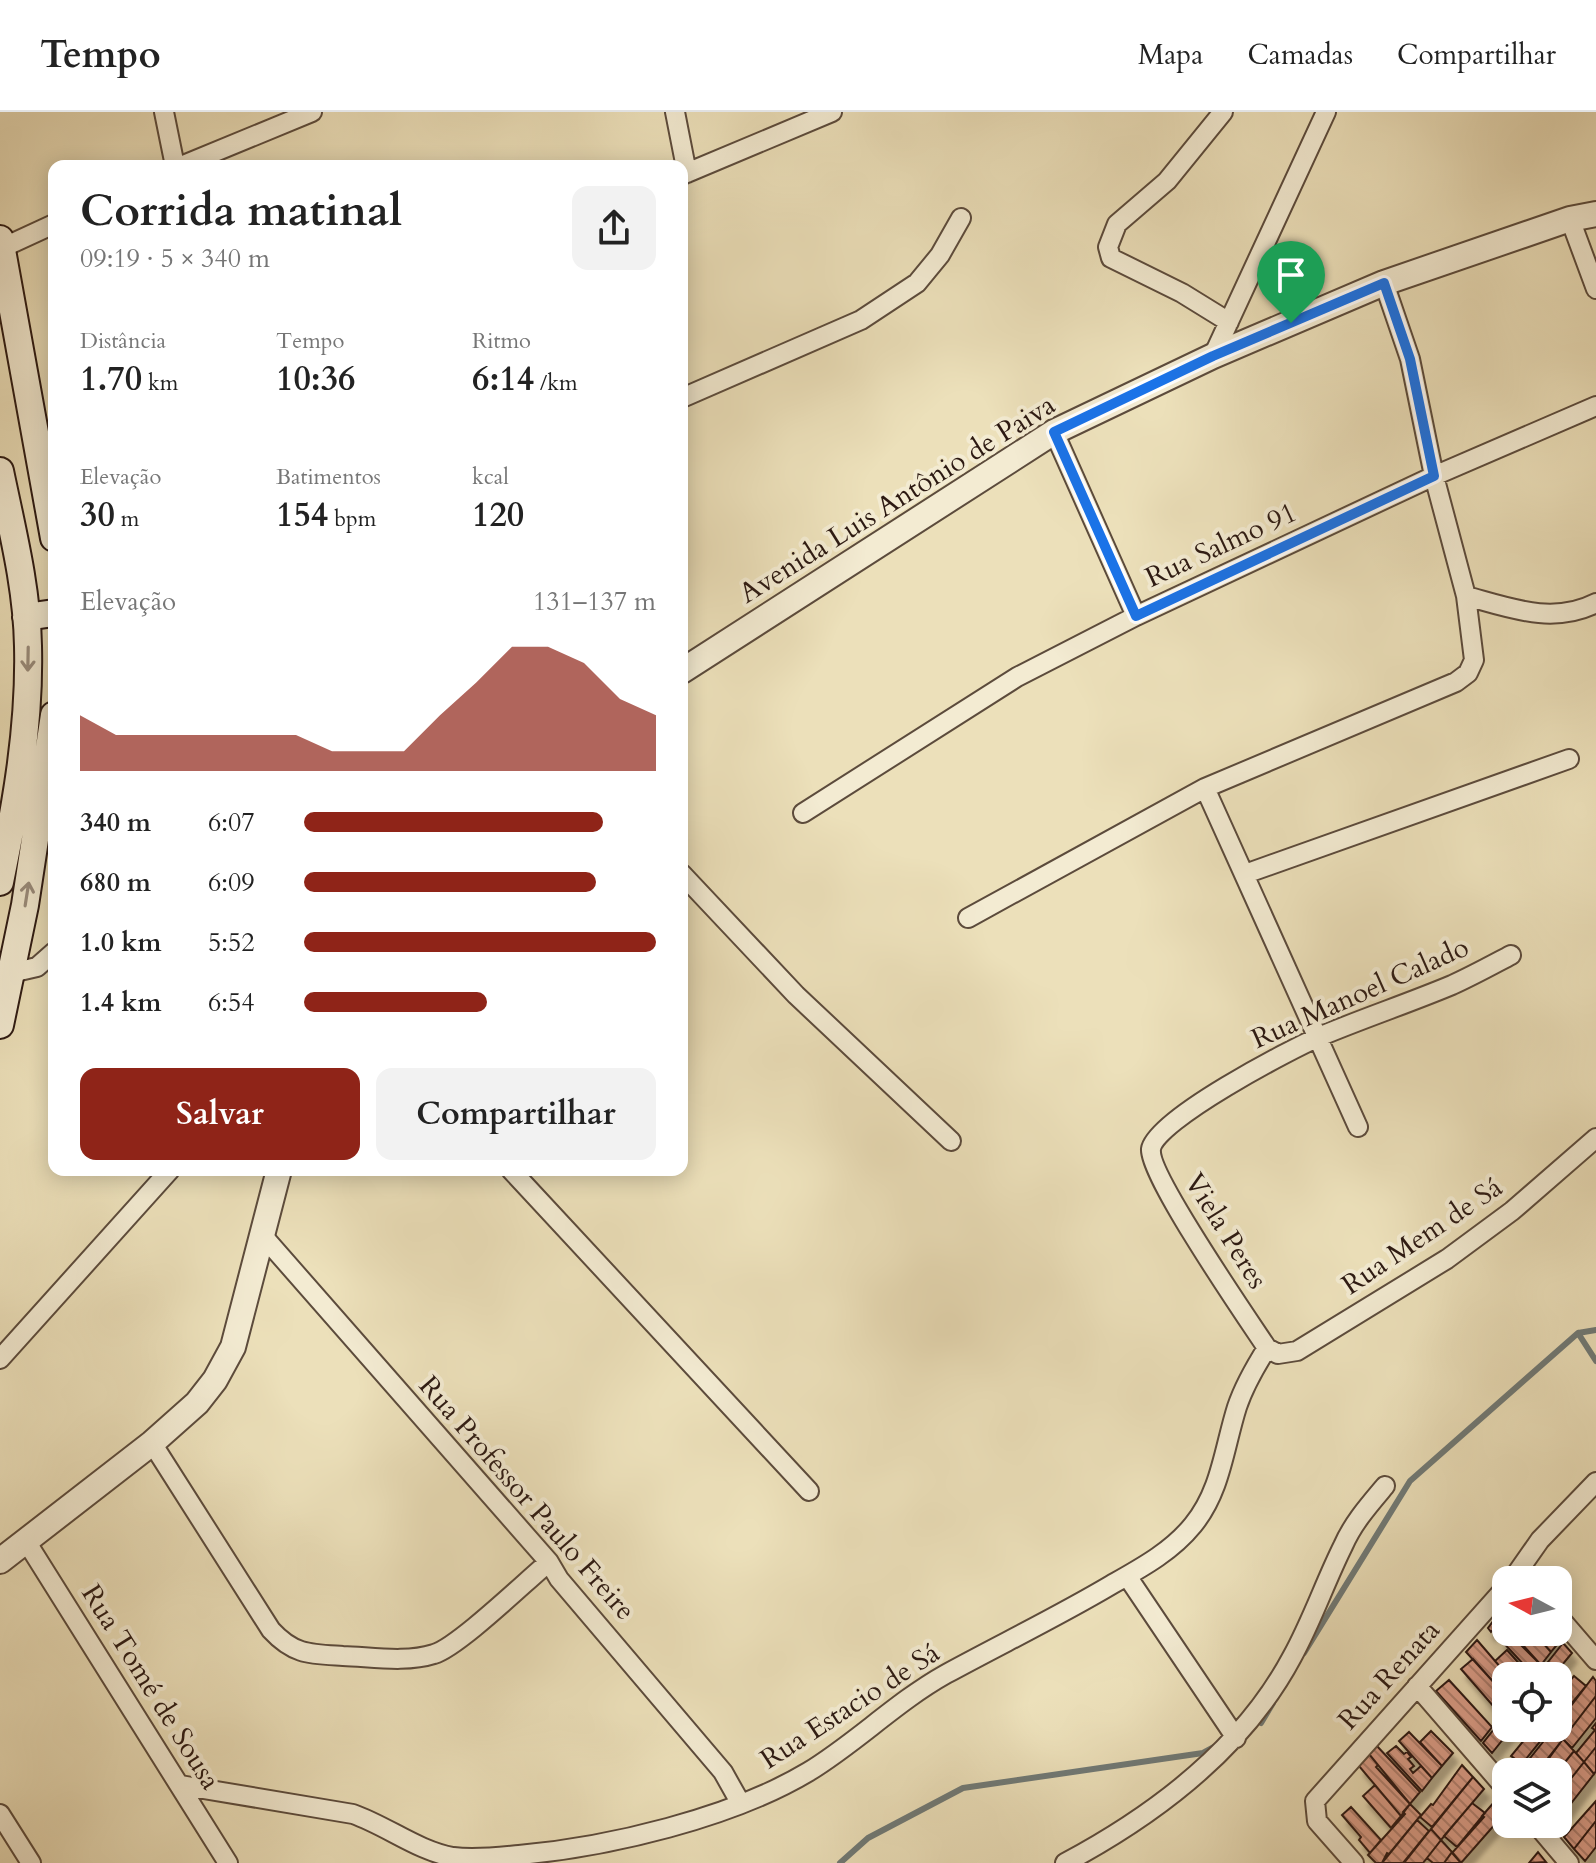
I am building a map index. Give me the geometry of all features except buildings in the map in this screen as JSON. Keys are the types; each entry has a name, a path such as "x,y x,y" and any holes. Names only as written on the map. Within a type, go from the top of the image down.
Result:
{"main road":[{"path":"1,244 48,505"},
{"path":"0,471 26,617 28,811 11,973 0,1025"},
{"path":"26,617 48,614"},
{"path":"0,882 28,811 48,775"}],"street":[{"path":"164,112 176,160"},
{"path":"193,160 312,112"},
{"path":"675,112 682,160"},
{"path":"688,172 832,112"},
{"path":"1223,112 1167,181 1117,224 1108,247 1111,258 1182,293 1229,322"},
{"path":"1213,356 1326,112"},
{"name":"Avenida Luis Antônio de Paiva","path":"688,667 1054,432 1213,356 1384,283 1570,219 1596,214"},
{"path":"688,395 861,320 917,283 940,255 961,218"},
{"path":"1570,219 1596,289"},
{"path":"1,244 48,226"},
{"path":"968,918 1205,788 1456,682 1468,673 1474,660 1466,596 1434,476 1410,359 1384,283"},
{"name":"Rua Salmo 91","path":"803,813 1017,677 1136,616 1434,476 1596,406"},
{"path":"1054,432 1136,616"},
{"path":"1466,596 1537,615 1560,614 1596,603"},
{"path":"1245,874 1569,759"},
{"path":"1205,788 1358,1127"},
{"path":"688,880 796,995 951,1141"},
{"name":"Rua Manoel Calado","path":"1154,1139 1176,1119 1223,1089 1319,1037 1454,984 1511,955"},
{"path":"11,973 37,967 48,957"},
{"name":"Rua Mem de Sá","path":"1267,1348 1278,1354 1297,1351 1447,1259 1512,1211 1596,1138"},
{"name":"Viela Peres","path":"1154,1139 1151,1149 1154,1165 1185,1222 1267,1348"},
{"path":"0,1359 165,1176"},
{"path":"0,1561 152,1443 197,1403 215,1380 233,1347 278,1176"},
{"path":"517,1176 809,1491"},
{"name":"Rua Professor Paulo Freire","path":"263,1236 549,1562 559,1579 723,1772 741,1804"},
{"name":"Rua Estacio de Sá","path":"180,1785 353,1814 373,1821 421,1854 452,1857 544,1853 604,1842 741,1804 811,1770 943,1676 1053,1619 1159,1558 1193,1526 1209,1502 1219,1478 1240,1400 1267,1348"},
{"path":"152,1443 271,1630 285,1645 303,1653 385,1658 437,1654 461,1638 549,1562"},
{"path":"1525,1566 1540,1540 1596,1482"},
{"path":"1065,1863 1179,1791 1236,1738 1291,1660 1343,1544 1360,1515 1385,1486"},
{"name":"Rua Tomé de Sousa","path":"26,1541 228,1863"},
{"path":"1127,1576 1236,1738"},
{"name":"Rua Renata","path":"1354,1863 1317,1821 1315,1801 1492,1603"},
{"path":"1572,1632 1596,1660"},
{"path":"1417,1686 1492,1773"},
{"path":"0,1814 31,1863"},
{"path":"1548,1838 1569,1863"}],"waterway":[{"path":"1304,1653 1410,1481 1578,1333 1596,1330"},
{"path":"1578,1333 1596,1361"},
{"path":"1261,1723 1273,1703"},
{"path":"840,1863 868,1838 963,1788 1203,1753 1214,1747"}],"route":[{"path":"1384,283 1410,359 1434,476 1136,616 1054,432 1213,356 1291,323 1384,283"}]}
